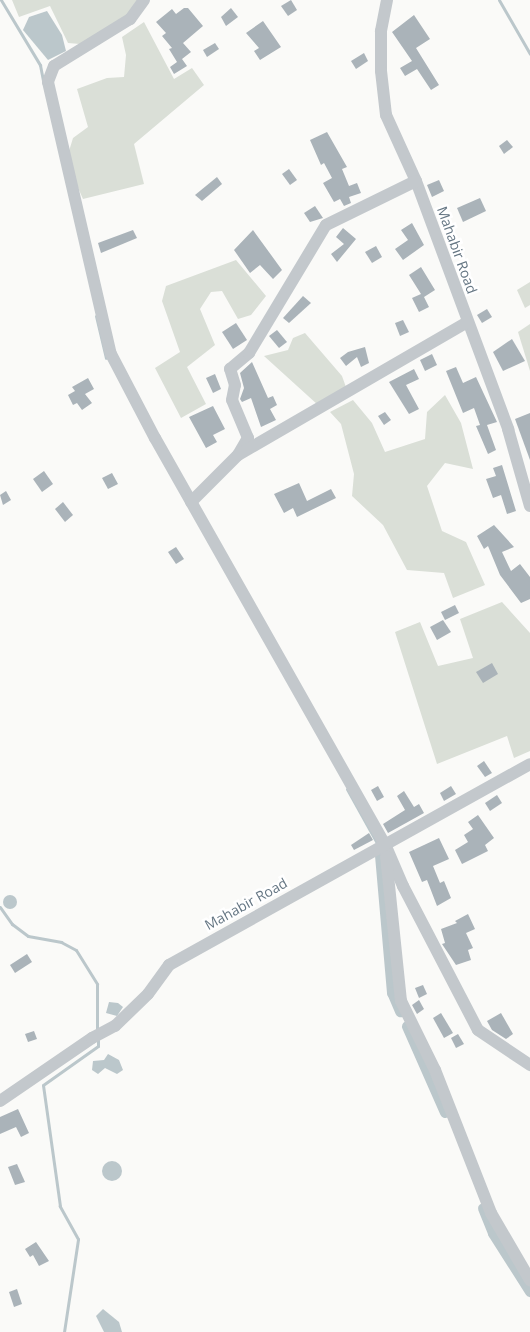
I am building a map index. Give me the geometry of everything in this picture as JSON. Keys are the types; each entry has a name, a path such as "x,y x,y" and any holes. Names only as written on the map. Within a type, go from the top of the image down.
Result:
{"street":[{"path":"144,0 130,19 54,66 48,82 111,354 191,502 385,844 403,886 478,1030 530,1065"},
{"name":"Mahabir Road","path":"387,0 381,31 381,71 386,115 416,181 508,429 530,506"},
{"path":"191,502 238,455 248,438 232,400 235,385 230,369 249,353 326,225 416,181"},
{"path":"238,455 467,322"},
{"name":"Mahabir Road","path":"0,1101 98,1035 115,1026 148,994 169,965 530,764"},
{"path":"385,844 401,1001 435,1070 490,1212 530,1280"}],"shaded area":[{"path":"12,0 139,0 127,17 80,44 68,43 50,6 19,17"},
{"path":"47,11 62,35 66,51 48,60 23,30 29,17"},
{"path":"144,22 174,79 192,68 204,85 134,144 144,184 83,199 66,161 73,138 88,127 77,89 107,78 124,77 126,55 122,37"},
{"path":"236,260 266,296 251,315 238,319 222,291 211,292 200,309 215,345 187,367 206,404 181,418 155,368 180,352 162,301 166,286"},
{"path":"530,282 530,305 525,308 517,290"},
{"path":"530,324 530,371 518,332"},
{"path":"305,333 342,376 347,390 318,405 264,356 288,350 293,338"},
{"path":"445,395 461,423 473,469 445,463 427,486 442,531 466,542 485,585 453,598 444,573 407,570 383,525 352,496 354,474 341,424 330,412 353,400 372,423 385,452 425,439 427,412"},
{"path":"502,602 530,633 530,751 514,758 507,736 437,764 395,632 420,622 438,666 473,658 460,619"},
{"path":"7,895 13,895 17,902 13,909 7,909 3,905 3,899"},
{"path":"109,1002 118,1003 123,1007 117,1016 106,1013"},
{"path":"108,1054 119,1060 123,1070 117,1074 105,1068 98,1074 92,1070 93,1061 104,1060"},
{"path":"112,1161 119,1164 122,1171 119,1178 112,1181 105,1178 102,1171 105,1164"},
{"path":"103,1309 119,1322 122,1332 104,1332 96,1316"}],"building":[{"path":"291,0 297,10 288,16 281,6"},
{"path":"184,8 188,8 203,26 183,43 191,52 182,59 187,66 174,74 170,67 177,62 169,49 172,48 162,36 166,33 156,22 172,9 176,14"},
{"path":"231,8 238,17 226,26 221,17"},
{"path":"414,15 430,39 416,48 439,85 431,90 417,69 405,76 400,68 412,61 392,32"},
{"path":"263,21 281,47 260,60 254,51 259,48 246,33"},
{"path":"215,43 219,49 207,57 203,50"},
{"path":"364,53 368,61 356,69 351,61"},
{"path":"327,132 347,167 342,169 349,186 357,183 361,193 349,197 351,203 344,206 340,199 334,202 323,183 332,178 324,163 321,165 310,140"},
{"path":"507,140 513,147 504,154 499,146"},
{"path":"289,169 297,180 290,185 282,174"},
{"path":"217,177 222,184 202,201 195,195"},
{"path":"439,180 444,191 432,197 427,185"},
{"path":"480,198 486,211 463,222 457,208"},
{"path":"315,206 323,218 310,222 304,213"},
{"path":"412,223 424,245 403,260 395,249 408,240 401,230"},
{"path":"343,228 356,239 337,262 331,254 344,244 336,237"},
{"path":"133,230 137,238 101,253 98,243"},
{"path":"253,230 282,270 273,279 260,265 250,273 234,250"},
{"path":"376,246 382,257 372,263 365,252"},
{"path":"421,267 435,290 424,297 429,307 419,312 412,298 421,294 409,275"},
{"path":"303,296 311,303 289,323 283,318"},
{"path":"487,309 492,317 482,323 477,315"},
{"path":"403,320 409,332 400,336 395,323"},
{"path":"236,323 247,340 233,349 222,332"},
{"path":"277,330 287,342 279,348 269,336"},
{"path":"512,339 525,361 503,371 493,352"},
{"path":"365,347 369,363 361,367 357,357 346,366 340,358 348,352"},
{"path":"432,354 437,365 425,371 420,360"},
{"path":"252,362 268,398 273,396 277,405 270,409 276,420 261,427 251,398 242,402 240,399 244,388 240,373"},
{"path":"456,367 463,383 476,377 497,422 487,425 496,450 488,454 476,426 480,425 474,408 463,413 446,371"},
{"path":"414,369 419,379 406,385 419,409 409,414 389,382"},
{"path":"215,374 221,389 213,393 206,378"},
{"path":"88,378 94,389 85,394 92,403 82,410 77,403 73,405 68,395 75,391 72,387"},
{"path":"213,406 225,429 213,435 217,442 206,448 189,417"},
{"path":"385,412 391,420 384,425 378,416"},
{"path":"530,413 530,460 515,419"},
{"path":"502,465 516,511 507,514 501,495 493,498 486,479 496,476 493,468"},
{"path":"44,471 53,484 42,492 33,479"},
{"path":"112,473 118,484 108,489 102,478"},
{"path":"299,483 307,501 331,489 336,498 297,517 293,508 284,513 274,494"},
{"path":"6,491 11,500 3,505 0,495"},
{"path":"63,502 73,515 65,522 55,509"},
{"path":"494,525 514,547 502,552 511,571 520,564 530,577 530,599 521,603 500,575 488,546 484,549 477,536"},
{"path":"176,547 184,559 176,564 168,552"},
{"path":"455,605 459,613 445,620 441,612"},
{"path":"443,620 451,632 437,640 430,627"},
{"path":"492,663 498,674 483,683 476,672"},
{"path":"484,761 492,773 485,777 477,766"},
{"path":"378,786 384,797 377,801 371,790"},
{"path":"451,786 456,794 444,801 440,793"},
{"path":"404,791 414,807 419,804 424,813 388,833 383,824 405,810 397,796"},
{"path":"497,795 502,803 490,811 485,803"},
{"path":"478,815 494,838 485,845 488,851 462,864 455,850 468,842 464,835 473,829 468,822"},
{"path":"369,833 373,840 354,850 351,845"},
{"path":"439,838 449,859 433,866 440,883 444,881 451,898 437,906 427,880 422,882 409,852"},
{"path":"468,914 475,929 466,933 473,948 468,950 471,960 456,965 442,944 445,943 441,929 457,923 455,921"},
{"path":"27,954 32,962 15,973 10,965"},
{"path":"423,985 427,994 419,998 415,988"},
{"path":"419,1000 424,1009 417,1014 412,1005"},
{"path":"441,1013 453,1033 444,1038 433,1018"},
{"path":"501,1013 513,1034 506,1039 492,1030 487,1021"},
{"path":"34,1031 37,1039 28,1042 25,1034"},
{"path":"458,1034 464,1044 456,1048 451,1038"},
{"path":"18,1109 29,1133 21,1137 16,1127 0,1134 0,1117"},
{"path":"17,1164 25,1182 15,1185 8,1167"},
{"path":"36,1242 49,1261 39,1266 33,1255 30,1257 25,1249"},
{"path":"17,1289 22,1304 14,1307 9,1292"}],"waterway":[{"path":"1,0 40,65 43,81"},
{"path":"499,0 530,54"},
{"path":"96,316 106,358"},
{"path":"347,789 377,843"},
{"path":"380,855 392,992 400,1011"},
{"path":"0,907 12,924 28,936 61,942 76,950 97,984 97,1032"},
{"path":"407,1026 445,1112"},
{"path":"64,1332 78,1239 60,1206 43,1085 98,1046 98,1038"},
{"path":"483,1208 493,1233 530,1291"}]}
